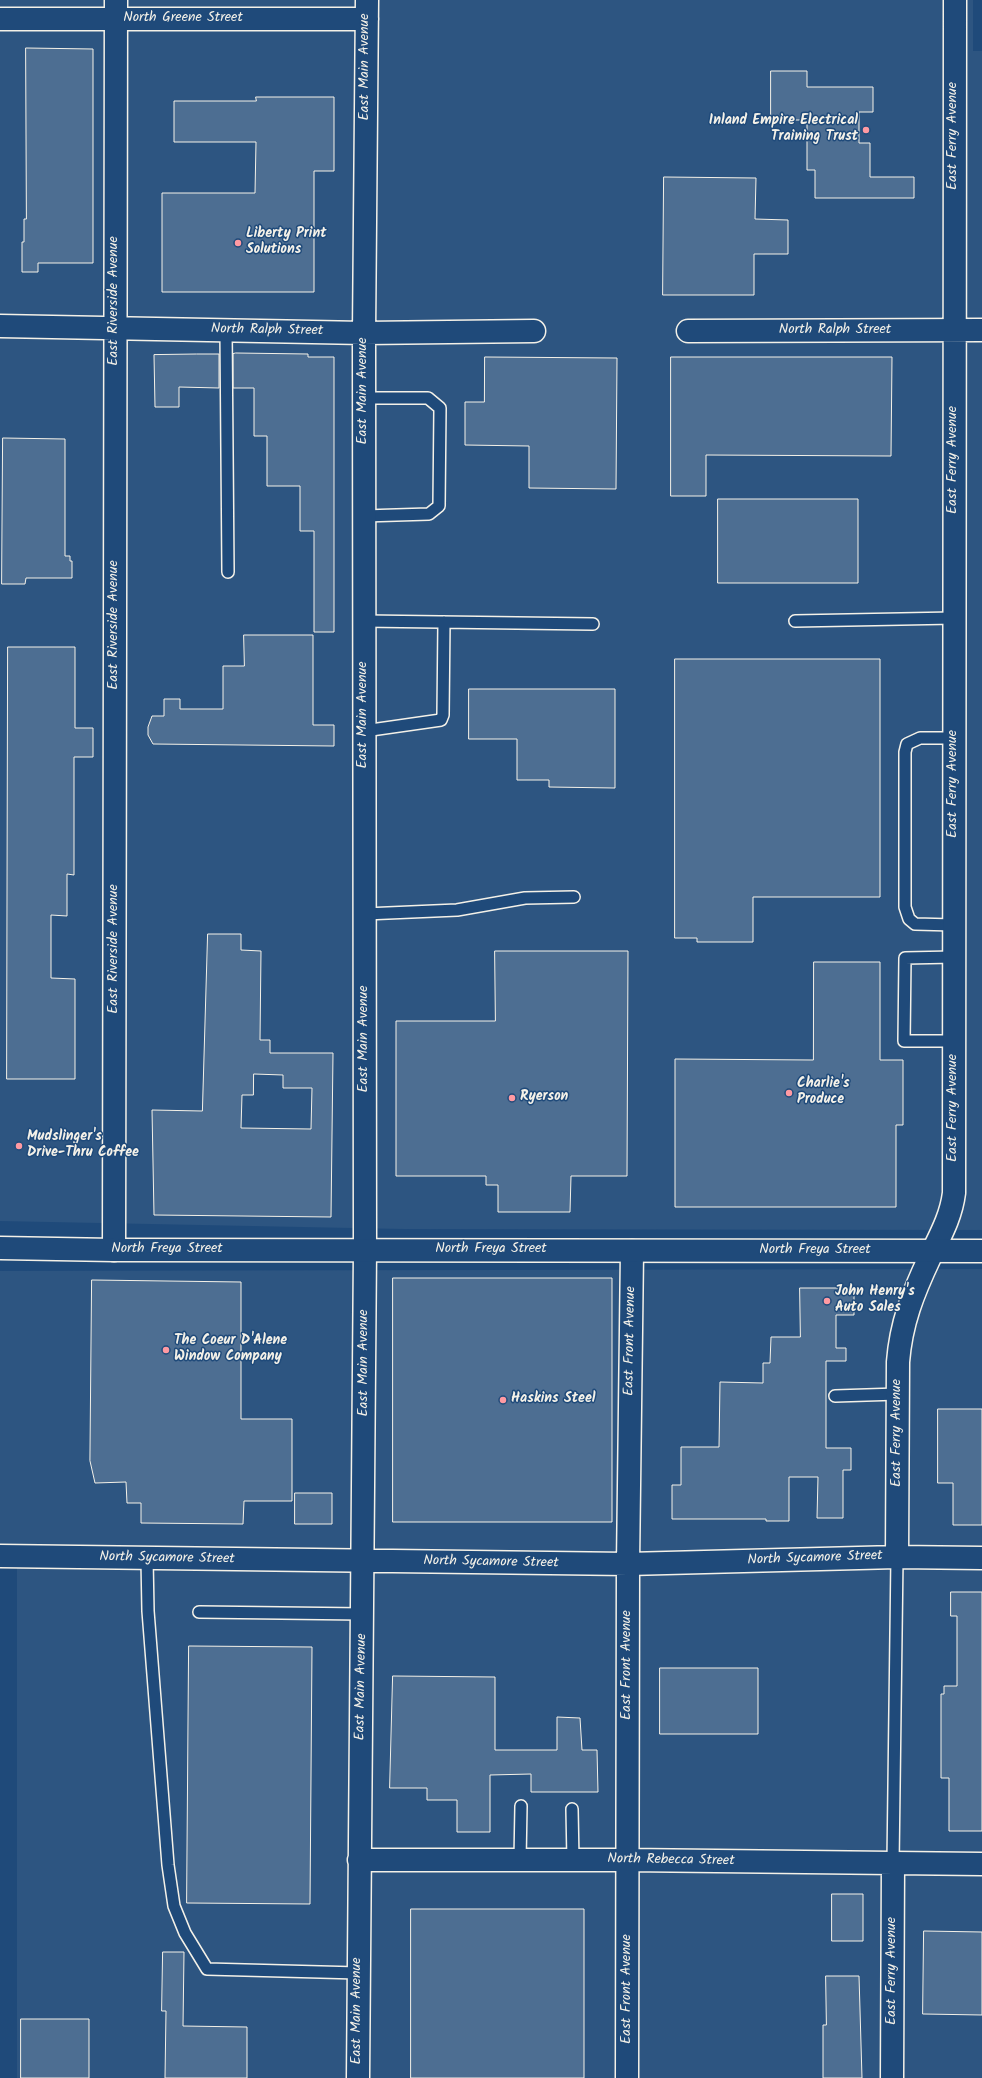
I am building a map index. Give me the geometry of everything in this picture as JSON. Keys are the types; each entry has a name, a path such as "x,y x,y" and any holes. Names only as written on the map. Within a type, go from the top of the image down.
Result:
{"street":[{"name":"East Ferry Avenue","path":"897,1557 898,1362 904,1320 933,1250 951,1212 954,1194 955,0"},
{"name":"North Greene Street","path":"0,19 116,10 367,9"},
{"name":"East Main Avenue","path":"358,2078 359,1860 364,1561 364,333 367,9"},
{"name":"East Riverside Avenue","path":"114,1250 116,10"},
{"name":"North Ralph Street","path":"0,326 364,333 534,331"},
{"name":"North Ralph Street","path":"688,331 982,330"},
{"name":"North Freya Street","path":"0,1248 114,1250 982,1251"},
{"name":"East Front Avenue","path":"627,2078 628,1564 632,1251"},
{"name":"North Sycamore Street","path":"0,1556 628,1564 897,1557 982,1558"},
{"name":"North Rebecca Street","path":"359,1860 628,1860 982,1864"},
{"name":"East Ferry Avenue","path":"892,2078 893,1863"}],"lane":[{"path":"226,331 228,572"},
{"path":"364,398 428,398 440,408 439,506 429,514 364,516"},
{"path":"795,621 954,618"},
{"path":"364,621 593,624"},
{"path":"364,731 441,720 443,715 444,622"},
{"path":"954,738 920,738 907,744 905,752 905,907 910,919 915,924 954,925"},
{"path":"365,914 457,910 525,898 574,897"},
{"path":"954,957 905,958 904,1034 904,1041 954,1042"},
{"path":"835,1396 898,1394"},
{"path":"893,1863 897,1557"},
{"path":"147,1559 148,1611 168,1865 174,1906 185,1933 207,1969 358,1974"},
{"path":"199,1612 363,1614"},
{"path":"520,1860 521,1806"},
{"path":"572,1809 573,1860"}],"shaded area":[{"path":"0,0 973,0 973,51 982,51 982,1230 404,1229 0,1221"},
{"path":"982,1269 982,2078 17,2078 17,1567 0,1566 0,1271"}],"building":[{"path":"26,48 93,49 93,263 38,263 38,272 22,272 22,242 24,242 24,219 26,219"},
{"path":"771,71 807,71 807,87 873,87 873,112 859,112 859,143 870,143 870,177 914,177 914,198 815,198 815,170 807,170 807,120 771,120"},
{"path":"256,97 334,97 334,171 314,171 314,292 162,292 162,193 255,193 256,142 174,142 174,101 256,101"},
{"path":"664,177 756,178 755,219 788,220 788,254 754,254 754,295 663,295"},
{"path":"219,354 219,388 179,387 179,407 155,407 154,355"},
{"path":"233,354 308,354 308,357 334,357 334,632 314,632 314,531 300,531 300,486 267,486 267,436 254,436 254,388 233,388"},
{"path":"485,357 617,358 616,489 529,488 529,446 465,445 465,402 484,402"},
{"path":"671,357 892,357 891,456 706,455 706,496 671,496"},
{"path":"3,438 65,439 65,556 70,556 70,561 72,561 72,578 26,578 25,584 2,584"},
{"path":"718,499 858,499 858,583 718,583"},
{"path":"244,635 313,635 313,725 334,725 334,746 153,744 148,735 148,727 152,716 164,716 164,699 180,699 180,709 223,709 223,666 244,666"},
{"path":"8,647 75,647 75,728 93,728 93,757 74,757 74,875 67,874 67,916 51,915 51,978 75,979 75,1079 7,1079"},
{"path":"675,659 880,659 880,897 753,897 753,942 697,942 697,938 675,938"},
{"path":"469,689 615,689 615,788 549,787 549,780 517,780 517,739 469,739"},
{"path":"208,934 241,934 241,950 261,951 260,1040 270,1040 270,1053 333,1053 331,1217 154,1215 152,1110 202,1111","holes":["254,1074 283,1075 283,1088 312,1088 311,1129 241,1128 242,1095 253,1095"]},
{"name":"Ryerson","path":"495,951 628,951 627,1176 571,1176 570,1212 498,1212 498,1185 486,1185 486,1176 396,1176 396,1021 495,1021"},
{"name":"Charlie's Produce","path":"814,962 880,962 880,1060 903,1060 903,1125 896,1125 896,1207 675,1207 675,1059 813,1060"},
{"name":"Haskins Steel","path":"393,1278 612,1278 612,1522 393,1522"},
{"name":"The Coeur D'Alene Window Company","path":"92,1280 241,1282 241,1419 292,1419 292,1501 244,1501 243,1524 141,1523 141,1503 127,1503 126,1482 95,1483 90,1461"},
{"path":"800,1288 854,1288 854,1315 836,1315 836,1348 846,1348 846,1361 826,1361 826,1448 851,1448 851,1470 843,1470 843,1518 817,1518 818,1477 789,1477 789,1521 766,1521 766,1519 672,1519 672,1485 681,1485 681,1447 719,1447 720,1382 763,1383 763,1363 770,1363 771,1337 800,1337"},
{"path":"938,1409 982,1409 982,1525 953,1525 953,1483 938,1483"},
{"path":"295,1493 332,1493 332,1524 295,1524"},
{"path":"951,1592 982,1592 982,1831 949,1831 949,1778 941,1778 941,1694 944,1694 944,1686 957,1686 957,1616 951,1616"},
{"path":"189,1646 312,1647 310,1904 187,1903"},
{"path":"660,1668 758,1668 758,1734 660,1734"},
{"path":"393,1676 495,1677 495,1750 557,1750 557,1717 580,1718 582,1750 597,1750 598,1792 531,1792 531,1774 490,1775 490,1832 457,1832 457,1800 427,1800 427,1788 390,1788"},
{"path":"832,1894 863,1894 863,1941 832,1941"},
{"path":"411,1909 584,1909 584,2078 411,2078"},
{"path":"924,1931 982,1932 982,2015 923,2014"},
{"path":"163,1952 184,1952 183,2026 247,2027 247,2078 165,2078 166,2011 162,2011"},
{"path":"826,1976 859,1976 862,2078 823,2078 823,2025 826,2025"},
{"path":"21,2019 89,2019 89,2078 21,2078"}],"place":[{"name":"Inland Empire Electrical Training Trust","path":"866,130"},
{"name":"Liberty Print Solutions","path":"238,243"},
{"name":"Charlie's Produce","path":"789,1093"},
{"name":"Ryerson","path":"512,1098"},
{"name":"Mudslinger's Drive-Thru Coffee","path":"19,1146"},
{"name":"John Henry's Auto Sales","path":"827,1301"},
{"name":"The Coeur D'Alene Window Company","path":"166,1350"},
{"name":"Haskins Steel","path":"503,1400"}]}
